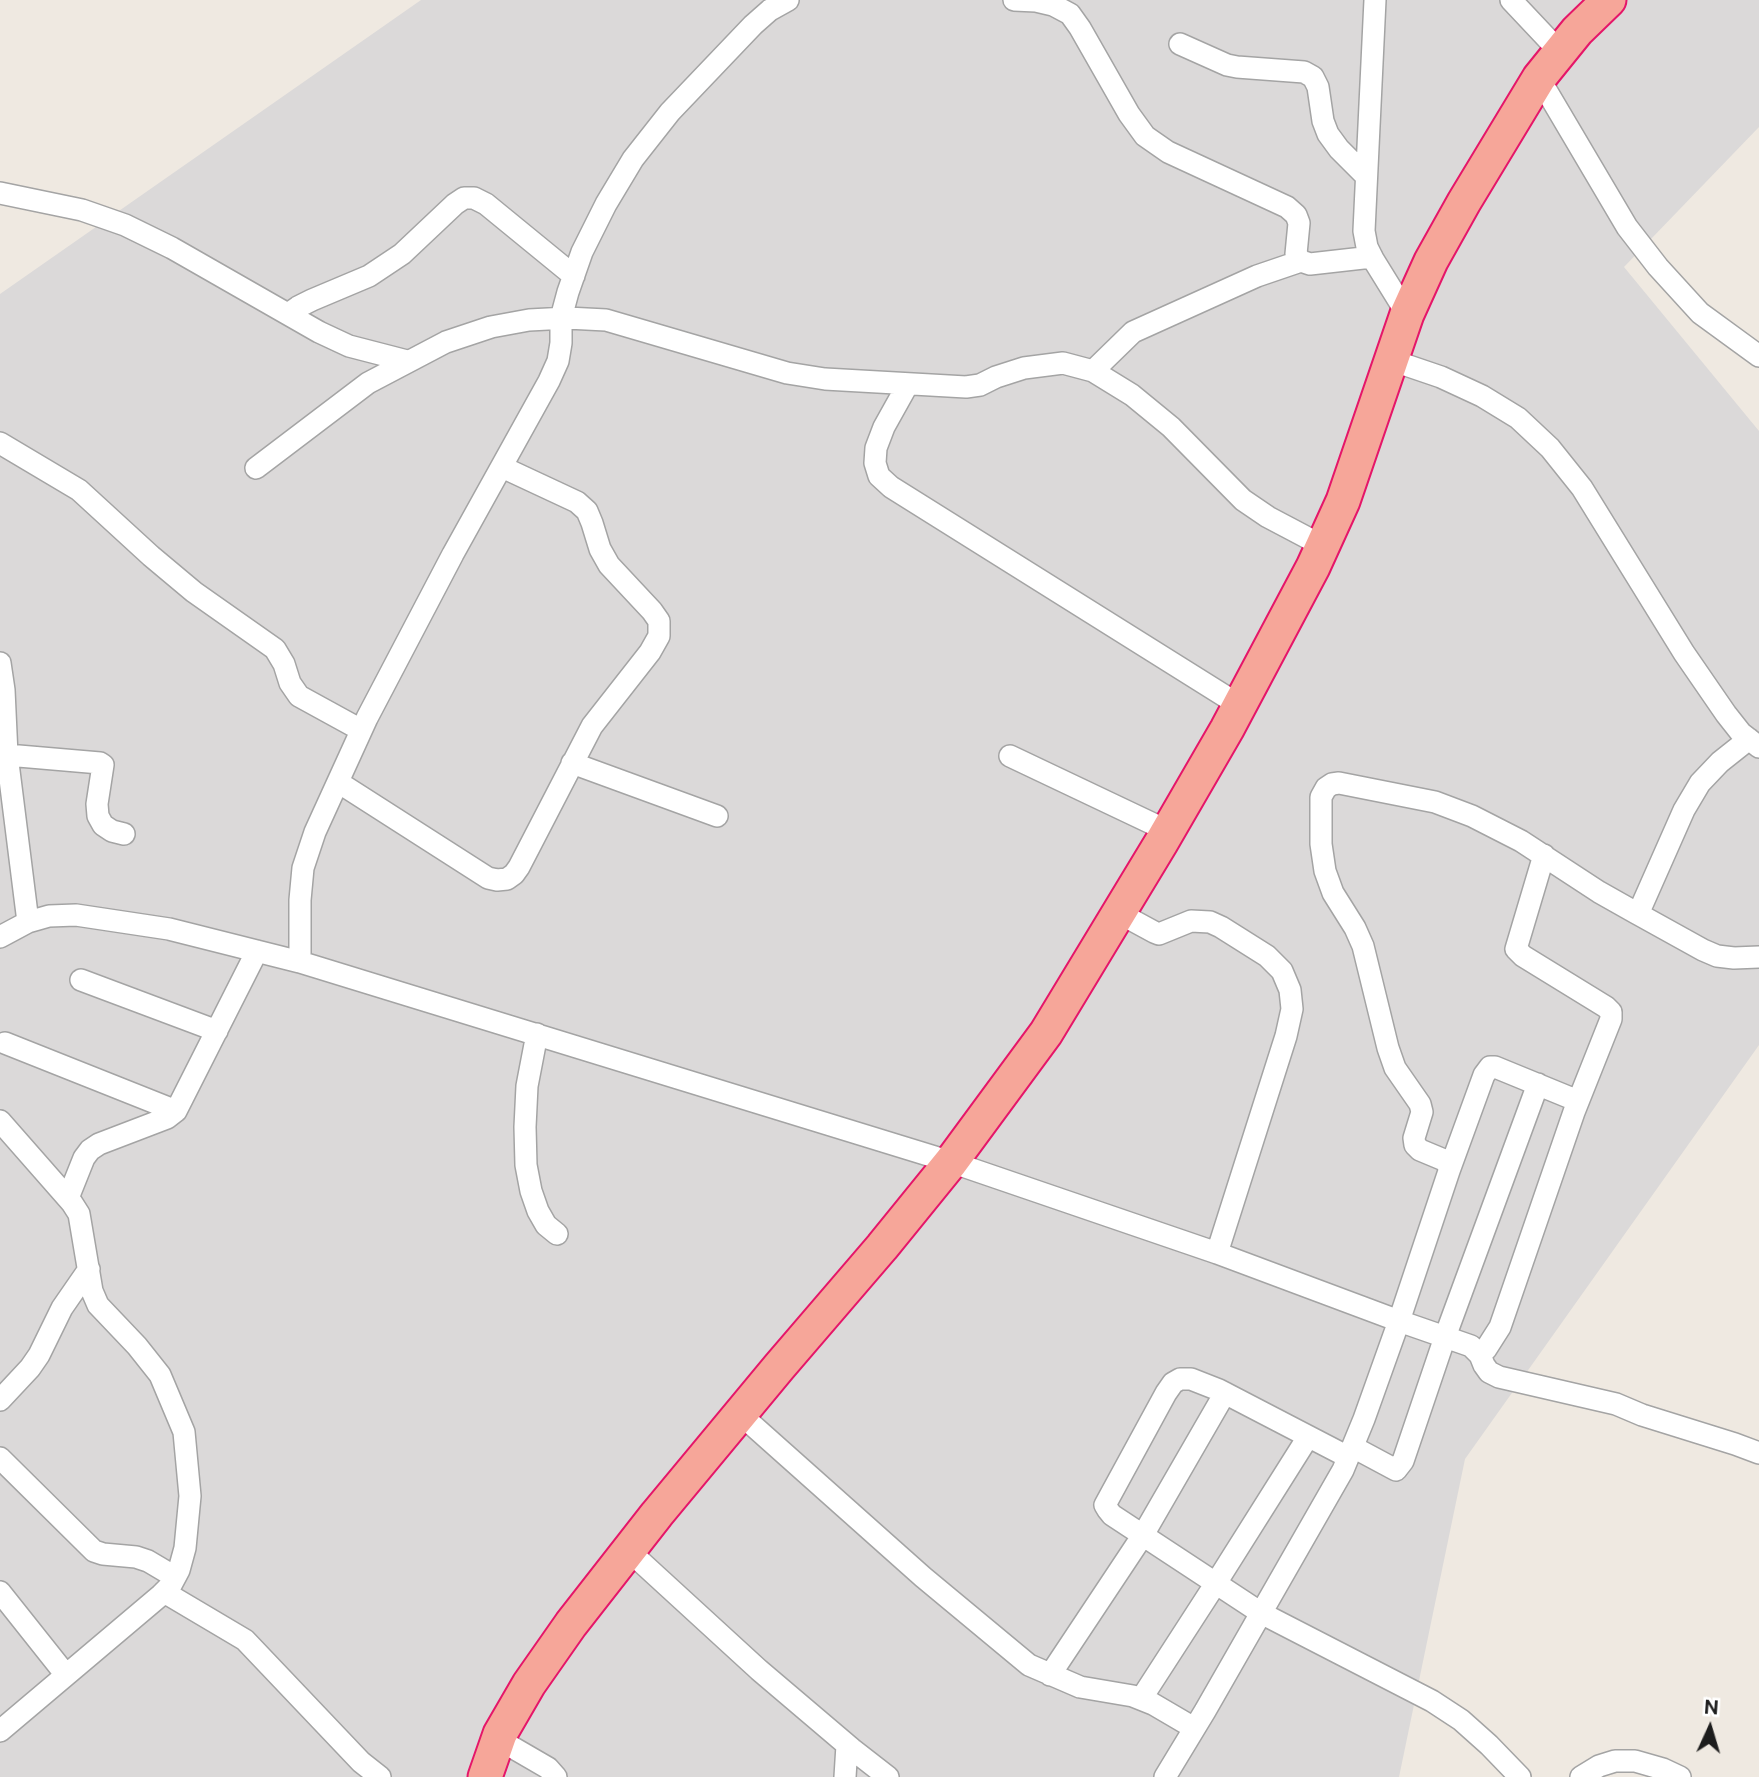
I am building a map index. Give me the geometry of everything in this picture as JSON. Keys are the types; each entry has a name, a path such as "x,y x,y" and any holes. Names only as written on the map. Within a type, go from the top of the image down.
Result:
{"highway":[{"path":"485,1777 498,1739 529,1684 571,1624 628,1550 951,1162 1046,1033 1168,831 1313,567 1343,501 1407,314 1431,261 1539,78 1577,31 1609,0"}],"street":[{"path":"300,962 303,867 315,832 361,730 453,554 549,381 558,361 561,318 573,276 606,204 633,159 670,112 753,24 788,0"},
{"path":"1014,0 1054,5 1070,14 1129,114 1145,136 1168,152 1287,206 1296,215 1299,223 1296,254 1301,261 1310,264 1372,257"},
{"path":"1375,0 1364,231 1372,257 1407,314"},
{"path":"1511,0 1560,52"},
{"path":"1180,44 1227,65 1304,72 1313,78 1318,87 1323,121 1328,134 1366,176"},
{"path":"1539,78 1627,227 1658,267 1700,313 1759,356"},
{"path":"0,193 82,210 125,225 172,248 319,332 349,346 407,361"},
{"path":"288,314 312,300 369,276 402,254 464,198 474,198 486,204 573,276"},
{"path":"1093,371 1133,332 1257,276 1301,261"},
{"path":"256,468 368,383 446,342 491,327 529,320 606,320 787,373 825,379 966,387 980,385 1024,368 1063,363 1093,371 1132,395 1171,427 1243,500 1268,517 1323,546"},
{"path":"1391,360 1441,377 1482,396 1518,418 1550,448 1583,488 1684,653 1726,714 1741,733 1754,743 1720,762 1700,783 1684,810 1638,914"},
{"path":"908,384 884,427 876,449 875,463 879,476 891,487 1239,705"},
{"path":"0,443 79,490 194,592 275,649 284,664 290,683 299,696 361,730"},
{"path":"338,782 488,878 507,879 520,867 592,726 650,652 659,636 659,621 652,611 609,565 600,549 587,511 577,502 502,467"},
{"path":"0,663 4,690 3,755 28,922"},
{"path":"3,755 100,763 103,765 97,804 98,816 103,825 124,834"},
{"path":"1010,756 1168,831"},
{"path":"572,763 717,816"},
{"path":"1449,1171 1444,1160 1420,1150 1415,1145 1414,1138 1422,1112 1420,1104 1395,1068 1363,946 1355,928 1332,893 1321,844 1321,797 1326,788 1339,783 1435,802 1472,816 1521,841 1599,892 1703,950 1717,956 1759,957"},
{"path":"1480,1355 1500,1327 1546,1188 1609,1027 1611,1012 1522,956 1516,949 1544,855"},
{"path":"1119,913 1160,934 1191,921 1210,922 1267,956 1282,971 1290,989 1292,1009 1286,1036 1217,1253"},
{"path":"0,937 28,922 49,916 76,915 169,929 300,962 951,1162 1217,1253 1471,1346 1480,1355 1489,1372 1499,1377 1588,1396 1759,1453"},
{"path":"68,1198 84,1158 90,1150 167,1118 176,1111 257,951"},
{"path":"81,979 217,1031"},
{"path":"537,1034 526,1100 526,1166 538,1211 546,1225 557,1234"},
{"path":"5,1043 176,1111"},
{"path":"1164,1777 1343,1470 1364,1419 1486,1070 1495,1067 1578,1101"},
{"path":"1520,1777 1461,1720 1432,1701 1261,1613 1112,1514 1105,1505 1166,1393 1173,1383 1180,1379 1191,1379 1225,1393 1308,1437 1396,1470 1400,1467 1538,1084"},
{"path":"0,1121 79,1214 92,1291 98,1305 160,1375 184,1432 190,1496 185,1548 179,1570 169,1584 0,1731"},
{"path":"0,1400 39,1356 58,1315 89,1269"},
{"path":"1050,1675 1143,1535 1225,1393"},
{"path":"740,1414 923,1577 1029,1665 1080,1687 1140,1699 1194,1728"},
{"path":"1140,1699 1308,1437"},
{"path":"0,1458 94,1551 148,1561 169,1584 245,1640 361,1762 380,1777"},
{"path":"628,1550 759,1670 888,1777"},
{"path":"0,1592 66,1675"},
{"path":"498,1739 548,1768 556,1777"},
{"path":"845,1777 847,1745"},
{"path":"1581,1777 1607,1763 1635,1760 1679,1777"}],"shaded area":[{"path":"421,0 1759,0 1759,127 1624,267 1759,431 1759,1045 1465,1459 1399,1777 0,1777 0,294"}]}
